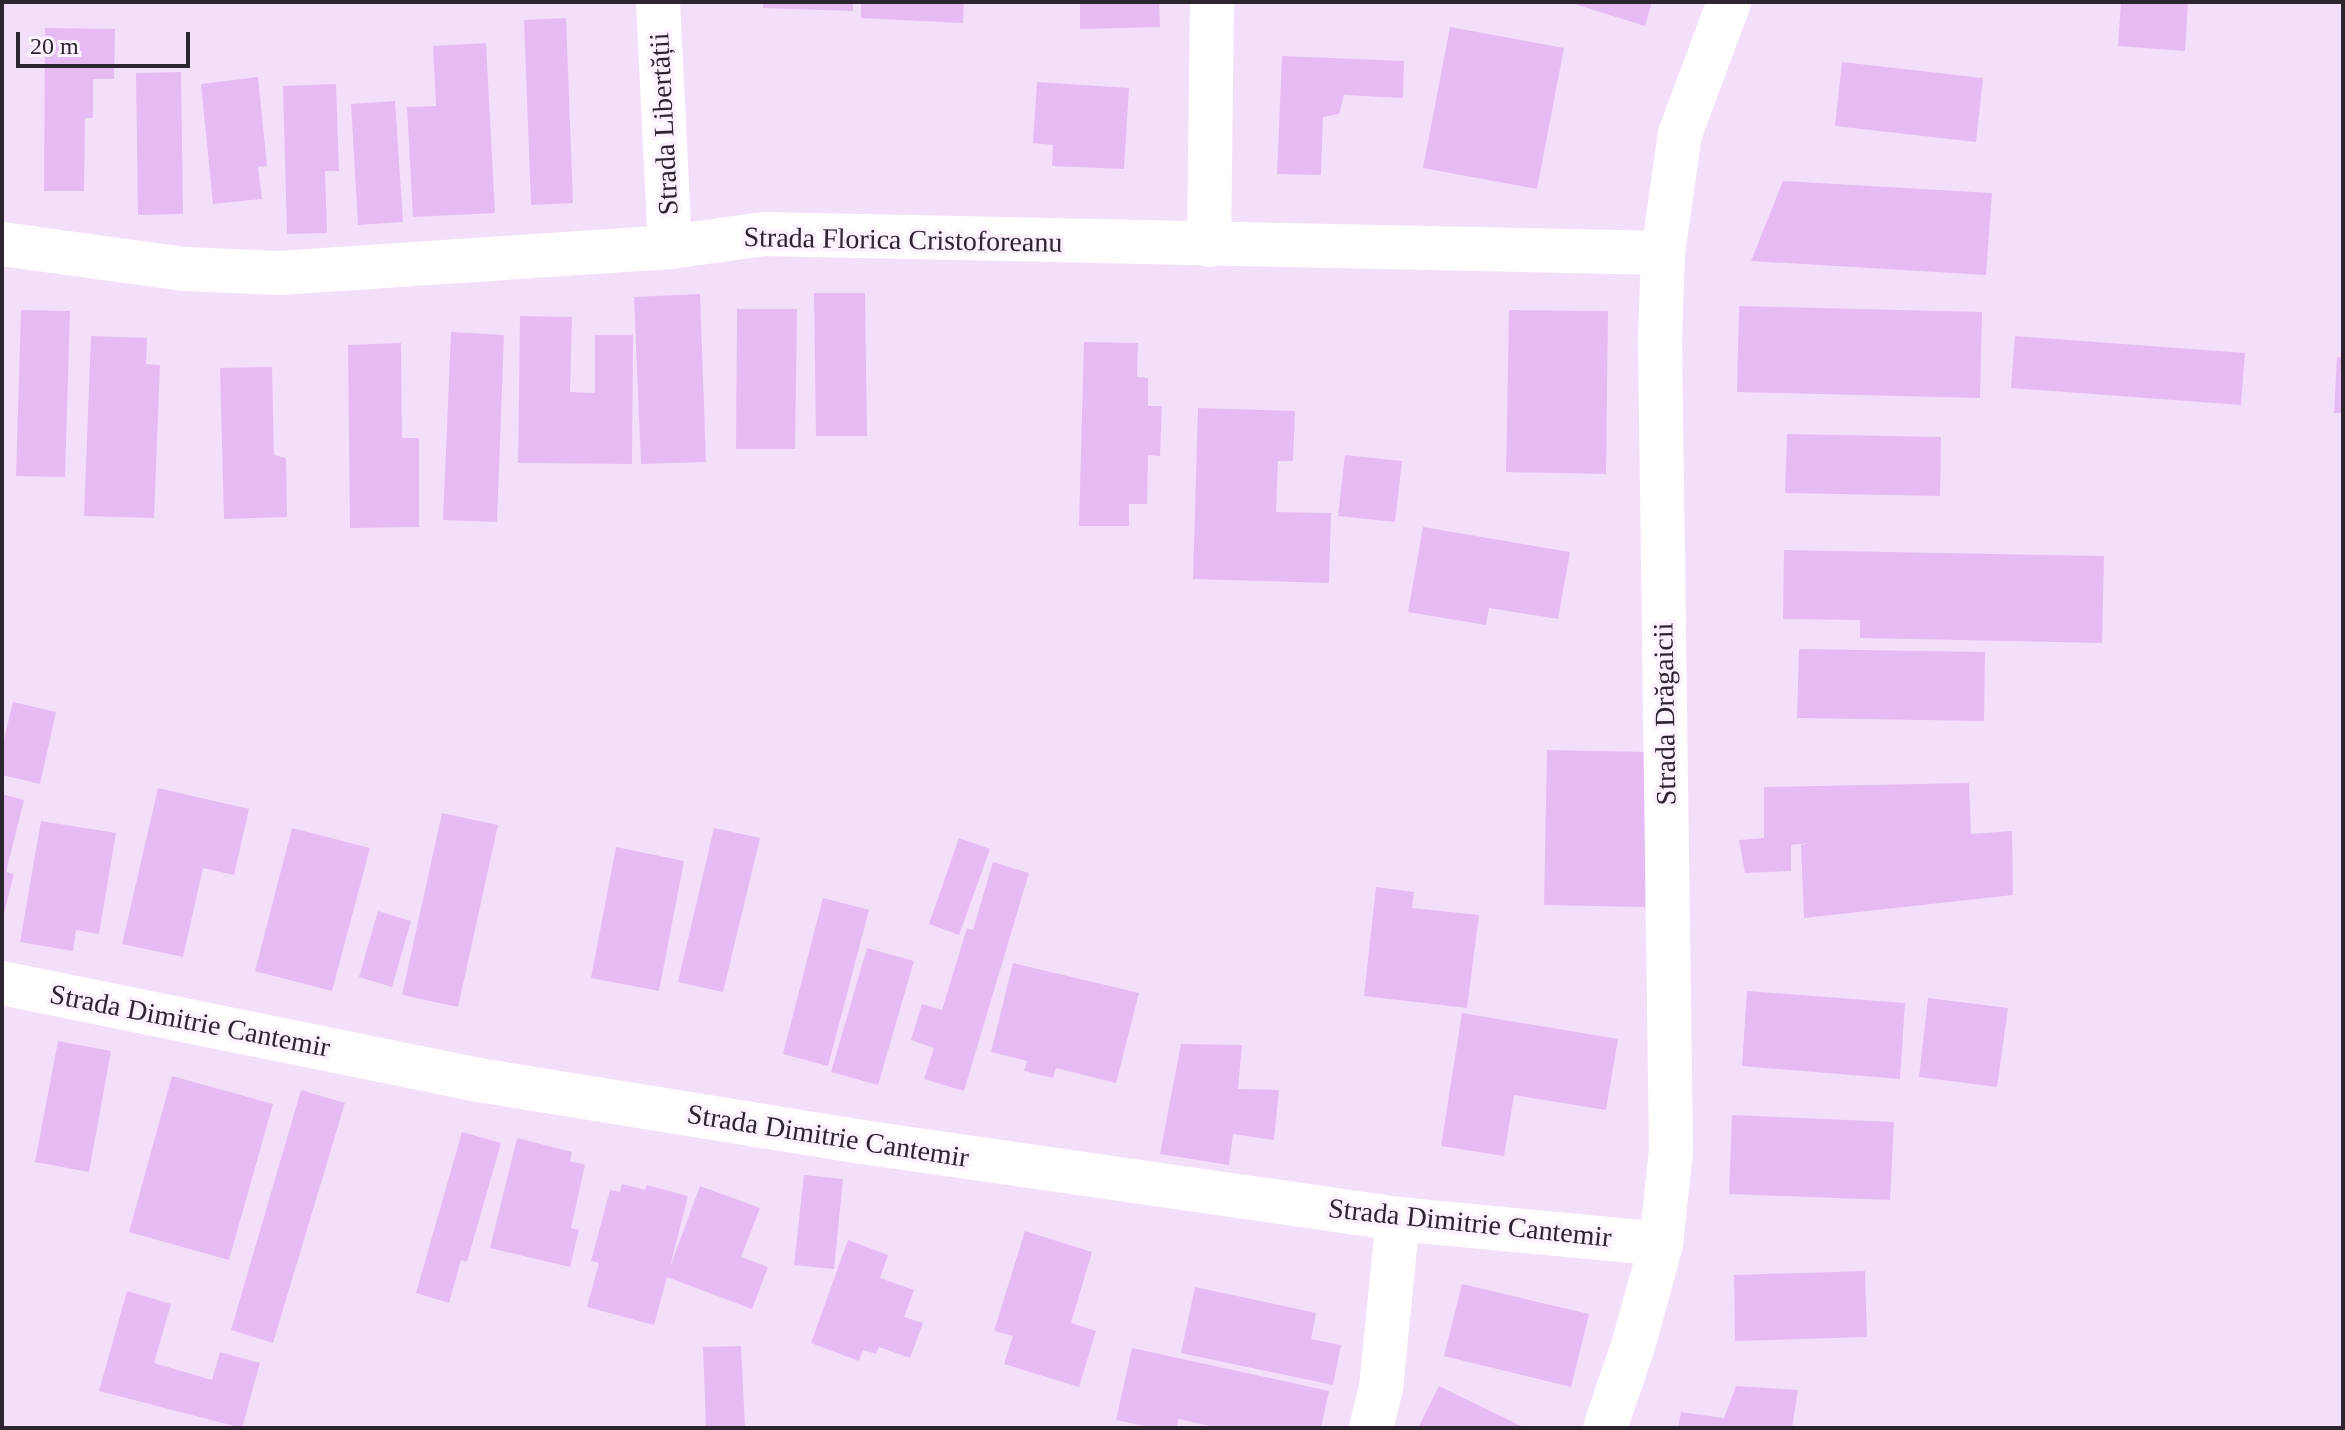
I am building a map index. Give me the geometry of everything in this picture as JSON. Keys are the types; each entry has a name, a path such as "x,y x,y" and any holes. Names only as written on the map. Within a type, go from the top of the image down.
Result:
{"street":[{"name":"Strada Libertății","path":"658,2 670,247"},
{"path":"1209,245 1212,2"},
{"name":"Strada Drăgaicii","path":"1605,1428 1634,1343 1661,1244 1671,1150 1660,339 1663,253 1680,134 1729,2"},
{"name":"Strada Florica Cristoforeanu","path":"2,244 184,269 279,273 670,247 764,234 1663,253"},
{"name":"Strada Dimitrie Cantemir","path":"2,983 494,1083 1076,1174 1398,1219 1661,1244"},
{"path":"1371,1428 1381,1388 1398,1219"}],"building":[{"path":"763,2 853,2 853,11 763,8"},
{"path":"861,2 964,2 963,23 861,18"},
{"path":"1080,2 1159,2 1160,27 1080,29"},
{"path":"1568,2 1652,2 1645,26"},
{"path":"2121,2 2188,2 2185,51 2118,46"},
{"path":"566,18 573,203 531,205 524,20"},
{"path":"1450,27 1564,48 1537,189 1423,168"},
{"path":"45,28 115,29 114,79 93,79 93,118 85,118 84,191 44,191"},
{"path":"486,43 495,213 413,217 407,107 436,106 433,46"},
{"path":"1282,56 1404,61 1403,98 1344,95 1339,114 1323,117 1321,175 1277,174"},
{"path":"1842,62 1983,78 1976,142 1835,126"},
{"path":"181,72 183,214 138,215 136,73"},
{"path":"258,77 267,166 258,167 262,199 213,204 201,84"},
{"path":"1037,82 1129,88 1124,169 1052,166 1053,145 1033,143"},
{"path":"336,84 339,171 325,171 327,233 287,234 283,86"},
{"path":"395,101 403,222 358,225 351,104"},
{"path":"1783,181 1992,193 1986,275 1751,261"},
{"path":"814,293 865,293 867,436 816,436"},
{"path":"700,294 706,462 641,464 634,297"},
{"path":"1739,306 1982,312 1980,398 1737,392"},
{"path":"737,309 797,309 795,449 736,449"},
{"path":"21,310 70,311 65,477 16,476"},
{"path":"1509,310 1608,311 1606,474 1506,472"},
{"path":"520,316 572,317 570,392 595,393 595,335 633,335 632,464 518,463"},
{"path":"451,332 504,335 497,522 443,520"},
{"path":"91,336 147,338 146,364 160,365 154,518 84,516"},
{"path":"2015,336 2245,353 2241,405 2011,388"},
{"path":"1084,342 1138,343 1137,377 1148,378 1148,406 1162,406 1160,456 1148,455 1147,504 1129,504 1129,526 1079,526"},
{"path":"401,343 402,438 419,438 419,527 350,528 348,345"},
{"path":"2337,357 2343,358 2343,413 2334,413"},
{"path":"272,367 274,455 286,458 287,517 224,519 220,368"},
{"path":"1198,408 1295,411 1293,461 1278,461 1276,512 1331,513 1329,583 1193,579"},
{"path":"1787,434 1941,437 1940,496 1785,493"},
{"path":"1345,455 1402,461 1395,522 1338,516"},
{"path":"1423,527 1570,552 1558,619 1489,608 1486,625 1408,612"},
{"path":"1784,550 2104,556 2102,643 1860,638 1860,620 1783,619"},
{"path":"1799,649 1985,652 1984,721 1797,718"},
{"path":"13,702 56,712 40,784 2,775 2,747"},
{"path":"1547,750 1648,752 1645,907 1544,905"},
{"path":"1969,783 1971,834 2012,831 2013,895 1804,918 1801,845 1810,843 1791,845 1791,871 1745,873 1739,840 1764,838 1764,787"},
{"path":"158,788 249,809 234,875 203,868 183,957 122,944"},
{"path":"2,794 24,800 6,872 14,874 3,917"},
{"path":"442,813 498,825 458,1007 402,995"},
{"path":"41,821 116,833 99,934 76,930 73,951 20,942"},
{"path":"292,828 370,848 332,991 255,971"},
{"path":"714,828 760,838 723,992 678,982"},
{"path":"959,838 990,849 959,935 929,924"},
{"path":"616,847 684,861 659,991 591,978"},
{"path":"993,862 1029,873 964,1091 924,1079 934,1048 911,1040 922,1004 942,1010 967,928 973,930"},
{"path":"1376,887 1414,892 1412,908 1479,915 1467,1008 1364,996"},
{"path":"823,898 869,910 828,1066 783,1054"},
{"path":"378,911 411,921 392,987 359,977"},
{"path":"867,948 914,961 878,1085 831,1072"},
{"path":"1013,963 1139,993 1116,1083 1056,1068 1053,1078 1024,1071 1027,1061 991,1052"},
{"path":"1747,991 1905,1003 1900,1079 1742,1066"},
{"path":"1928,998 2008,1008 1997,1087 1919,1077"},
{"path":"1462,1013 1618,1039 1606,1110 1514,1095 1504,1156 1441,1146"},
{"path":"58,1041 111,1051 89,1172 35,1162"},
{"path":"1181,1044 1242,1045 1238,1089 1279,1090 1274,1140 1233,1134 1229,1165 1160,1154"},
{"path":"172,1076 273,1104 229,1260 129,1232"},
{"path":"301,1090 345,1103 273,1343 231,1330"},
{"path":"1732,1115 1894,1122 1890,1200 1729,1194"},
{"path":"462,1132 501,1143 467,1262 461,1260 449,1303 416,1293"},
{"path":"517,1138 572,1152 570,1161 585,1165 571,1228 579,1230 570,1267 490,1248"},
{"path":"804,1175 843,1179 834,1269 794,1265"},
{"path":"622,1184 645,1190 647,1185 688,1196 670,1267 700,1186 760,1208 741,1257 768,1267 752,1309 667,1277 654,1325 587,1307 599,1263 591,1261 610,1190 620,1192"},
{"path":"1025,1231 1092,1252 1071,1323 1096,1331 1079,1387 1004,1364 1013,1336 994,1331"},
{"path":"848,1240 888,1255 880,1278 914,1290 904,1317 923,1323 910,1358 879,1347 876,1354 863,1350 859,1361 811,1343"},
{"path":"1865,1271 1867,1337 1735,1341 1734,1275"},
{"path":"1462,1284 1589,1314 1571,1387 1444,1356"},
{"path":"1195,1287 1316,1313 1311,1339 1341,1345 1333,1385 1181,1353"},
{"path":"127,1291 171,1304 154,1363 212,1380 220,1352 260,1363 242,1428 99,1391"},
{"path":"741,1346 745,1427 706,1428 703,1347"},
{"path":"1132,1348 1329,1391 1321,1428 1220,1428 1178,1419 1177,1428 1154,1428 1116,1420"},
{"path":"1439,1386 1525,1428 1418,1428"},
{"path":"1736,1386 1798,1390 1792,1428 1678,1428 1681,1412 1724,1418"}]}
